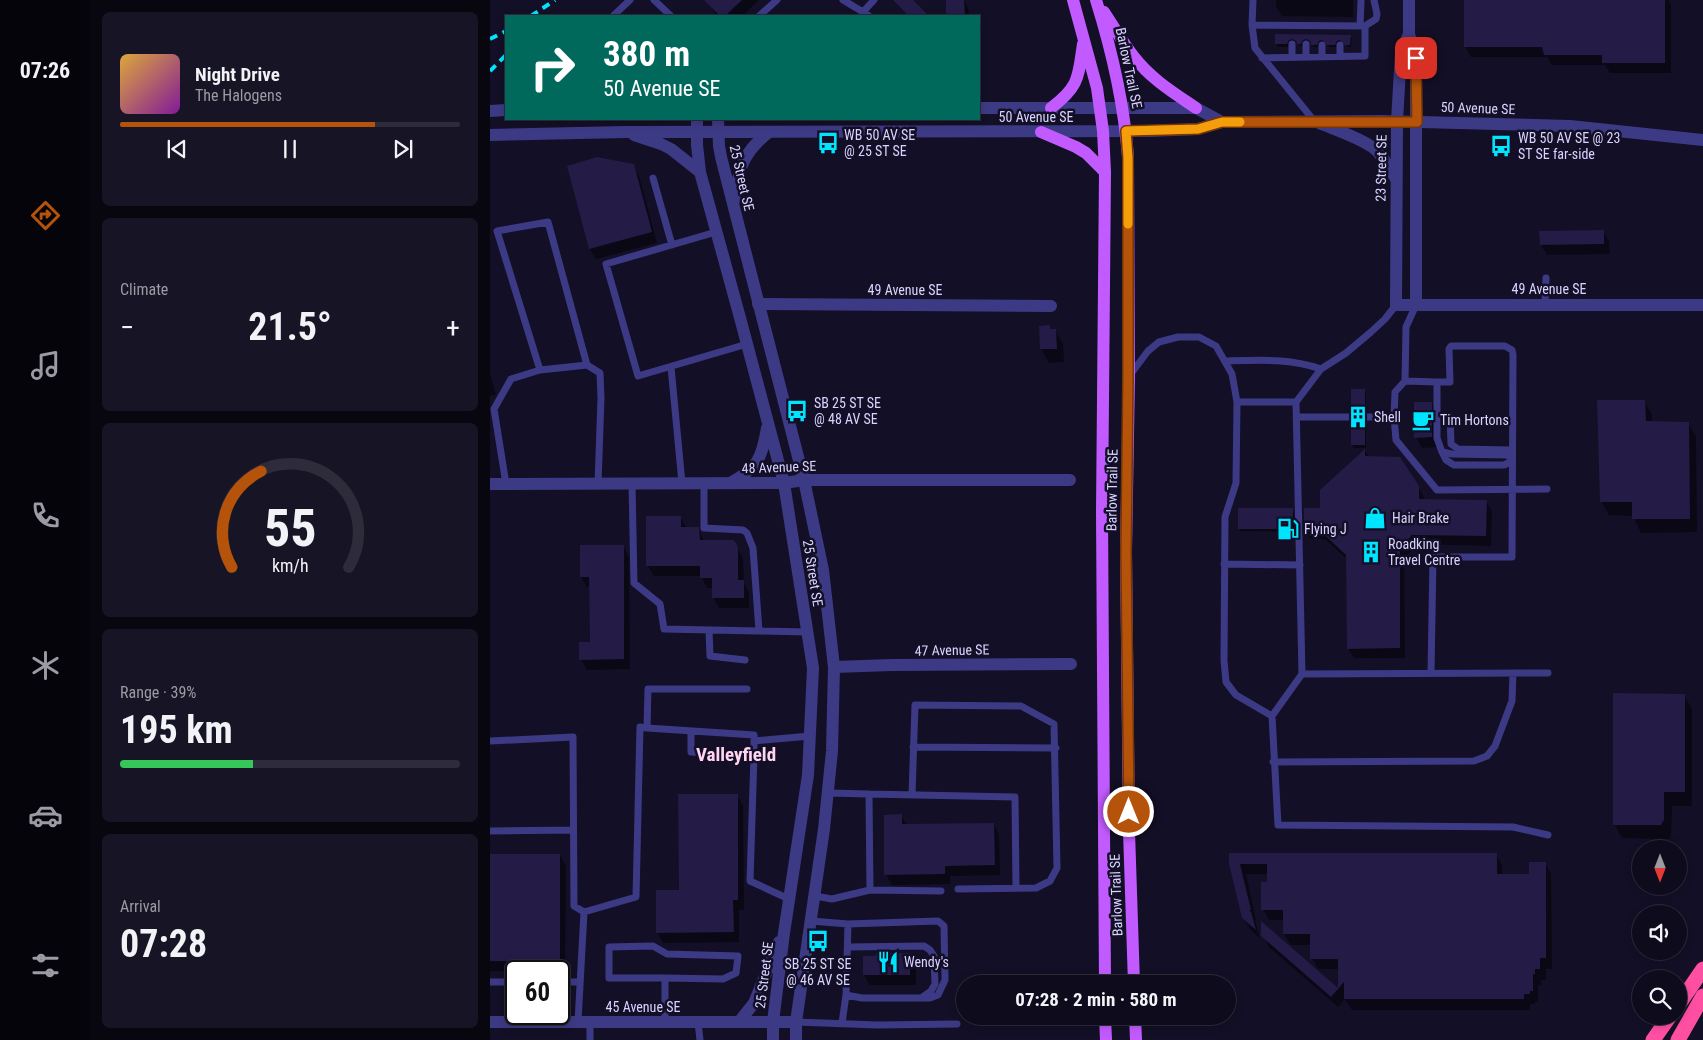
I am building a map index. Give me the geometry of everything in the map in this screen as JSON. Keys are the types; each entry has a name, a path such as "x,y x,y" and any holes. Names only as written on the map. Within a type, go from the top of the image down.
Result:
{"highway":[{"path":"1687,992 1703,969"},
{"path":"1678,1040 1703,996"},
{"path":"1653,1040 1664,1025"}],"main road":[{"name":"Barlow Trail SE","path":"1073,0 1101,108 1105,172 1102,503 1105,975"},
{"name":"Barlow Trail SE","path":"1096,0 1107,36 1122,108 1128,158 1126,552 1129,831 1134,975"},
{"path":"1096,0 1143,68 1165,87 1196,108"},
{"path":"1052,108 1074,88 1078,75 1083,39"},
{"path":"1041,132 1086,153 1105,172"},
{"path":"1105,1025 1106,1040"},
{"path":"1135,1025 1136,1040"}],"street":[{"name":"23 Street SE","path":"1409,0 1409,34 1416,58 1416,304"},
{"name":"23 Street SE","path":"1396,305 1397,121 1401,52 1409,34"},
{"name":"50 Avenue SE","path":"980,108 1196,108 1222,122"},
{"path":"490,110 505,110"},
{"name":"25 Street SE","path":"697,120 700,172 784,483 813,668 806,791 784,933 773,1022 773,1040"},
{"name":"25 Street SE","path":"718,120 720,152 804,480 823,570 834,667 832,751 828,793 796,1022 796,1040"},
{"name":"50 Avenue SE","path":"490,135 625,132 1126,131 1198,129 1222,122 1397,121 1570,126 1703,140"},
{"path":"1315,122 1375,149 1396,179"},
{"path":"625,132 661,144 700,172"},
{"path":"733,206 746,154 769,132"},
{"name":"49 Avenue SE","path":"758,304 1051,306"},
{"name":"49 Avenue SE","path":"1396,305 1703,305"},
{"path":"730,483 741,478 757,464 762,454 768,423"},
{"name":"48 Avenue SE","path":"490,484 784,483 804,480 1070,480"},
{"name":"47 Avenue SE","path":"834,667 1070,664"},
{"path":"806,791 828,793"},
{"path":"740,1022 754,1003 775,948 784,933"},
{"name":"45 Avenue SE","path":"490,1022 796,1022"}],"lane":[{"path":"614,15 630,0"},
{"path":"654,0 670,15"},
{"path":"760,15 777,0"},
{"path":"843,0 866,14 874,0"},
{"path":"1253,0 1252,25 1255,48 1315,122"},
{"path":"1252,25 1363,26 1376,20 1377,14 1374,0"},
{"path":"1262,58 1365,56 1362,1"},
{"path":"1292,25 1292,34"},
{"path":"1307,25 1307,34"},
{"path":"1322,34 1323,25"},
{"path":"1340,25 1340,34"},
{"path":"1292,44 1292,56"},
{"path":"1306,44 1306,56"},
{"path":"1322,45 1322,56"},
{"path":"1340,45 1340,56"},
{"path":"653,178 672,245"},
{"path":"540,370 494,231 548,222 587,365"},
{"path":"716,232 606,264 638,376 747,344"},
{"path":"1546,278 1546,304"},
{"path":"1416,304 1406,327 1405,381 1395,392 1394,417 1396,440 1437,490 1512,491 1547,489"},
{"path":"1396,305 1371,332 1346,353 1321,370 1296,402 1302,674 1272,716 1273,762 1278,825 1513,827 1548,835"},
{"path":"1128,377 1148,351 1159,342 1178,337 1199,337 1216,346 1232,374 1237,402 1236,484 1225,517 1224,660 1226,682 1236,695 1272,716"},
{"path":"1405,381 1450,382 1449,349 1451,346 1505,346 1509,347 1513,355 1512,557 1433,557 1431,674"},
{"path":"1225,361 1286,360 1305,363 1321,370"},
{"path":"506,484 494,409 511,379 540,370 587,365 600,373 598,484"},
{"path":"671,366 682,484"},
{"path":"1437,382 1436,438 1446,460 1454,465 1504,465 1512,461"},
{"path":"1237,402 1296,402"},
{"path":"1450,416 1451,444 1454,447 1512,450"},
{"path":"1297,417 1394,417"},
{"path":"1442,452 1508,456 1512,461"},
{"path":"632,484 634,583 660,604 664,629 808,632"},
{"path":"704,484 704,528 743,530 750,539 759,631"},
{"path":"1224,564 1300,566"},
{"path":"709,630 710,656 745,660"},
{"path":"1273,762 1474,761 1487,756 1495,746 1512,702 1513,673"},
{"path":"1302,674 1548,673"},
{"path":"647,728 648,688 747,689"},
{"path":"912,795 915,705 1021,706 1054,724 1057,868 1050,881 1036,888 958,889"},
{"path":"490,741 573,737 574,906 584,912 636,897 640,728 754,735 750,881 789,899"},
{"path":"691,731 691,752 754,755"},
{"path":"754,741 810,736"},
{"path":"914,746 1056,748"},
{"path":"828,793 1015,797 1016,888"},
{"path":"869,794 870,890"},
{"path":"490,831 573,830"},
{"path":"814,896 832,899 870,890 941,891"},
{"path":"584,912 580,982 584,1022 590,1040"},
{"path":"811,921 848,924 938,921 944,926 945,980 938,995 930,998 862,998 846,994"},
{"path":"842,1023 846,994 848,924"},
{"path":"653,946 667,954 738,956 736,973 723,979 665,978 609,978 609,947 653,946"},
{"path":"848,947 924,946 930,950 934,956 935,984 931,991 920,998"},
{"path":"665,978 665,1022"},
{"path":"490,982 505,982"},
{"path":"570,982 580,982"},
{"path":"698,1022 700,1040"},
{"path":"796,1022 877,1026 956,1024"}],"building":[{"path":"704,0 742,0 726,15 719,15"},
{"path":"893,0 913,0 928,15 908,15"},
{"path":"946,0 964,0 965,15 946,15"},
{"path":"1464,0 1665,0 1665,63 1602,63 1602,55 1544,55 1542,47 1464,47"},
{"path":"1275,34 1351,35 1350,45 1345,45 1340,40 1335,45 1327,45 1322,40 1317,45 1311,45 1310,41 1306,39 1301,44 1297,44 1292,39 1287,44 1275,44"},
{"path":"597,157 634,164 652,232 589,249 567,166"},
{"path":"1604,230 1604,244 1540,245 1539,231"},
{"path":"1050,325 1050,329 1056,329 1057,349 1040,349 1039,326"},
{"path":"1351,389 1365,389 1365,412 1351,412"},
{"path":"1597,400 1645,400 1646,421 1689,422 1690,519 1632,519 1632,502 1600,502"},
{"name":"Tim Hortons","path":"1414,402 1432,402 1432,437 1414,438"},
{"path":"1351,422 1365,422 1365,445 1351,445"},
{"name":"Roadking Travel Centre","path":"1365,449 1365,456 1400,457 1419,486 1419,499 1487,500 1486,536 1412,535 1400,549 1400,648 1347,649 1346,555 1318,529 1304,529 1304,508 1320,508 1320,490"},
{"path":"1238,508 1293,508 1293,529 1238,529"},
{"path":"646,516 681,516 681,527 699,527 700,540 733,540 738,548 738,580 744,580 744,598 712,598 712,578 700,578 700,566 646,566"},
{"path":"580,545 624,545 624,659 579,660 579,642 590,642 589,577 580,577"},
{"path":"1613,693 1685,694 1685,792 1664,792 1664,820 1661,825 1613,825"},
{"path":"678,794 738,794 738,900 733,900 734,932 656,933 656,890 679,890"},
{"path":"902,814 902,824 994,823 995,865 945,866 945,874 884,875 884,815"},
{"path":"1229,853 1497,853 1497,874 1529,874 1529,862 1546,862 1546,958 1540,958 1540,969 1535,969 1535,974 1533,974 1533,991 1530,991 1530,994 1524,994 1524,999 1344,999 1344,982 1331,997 1261,936 1261,921 1338,988 1338,959 1310,959 1310,934 1283,934 1283,910 1261,910 1261,882 1267,882 1267,864 1240,864 1251,910 1249,910 1256,930 1242,918 1229,864"},
{"path":"490,854 560,854 560,960 490,961"},
{"path":"876,953 910,953 910,975 863,975 863,956 876,956"}],"railway":[{"path":"532,15 555,0"},
{"path":"490,39 505,32"},
{"path":"490,71 505,56"}],"slow traffic":[{"path":"1128,224 1126,131 1198,129 1222,122 1240,122"}],"place":[{"name":"WB 50 AV SE @ 25 ST SE","path":"828,143"},
{"name":"WB 50 AV SE @ 23 ST SE far-side","path":"1501,146"},
{"name":"SB 25 ST SE @ 48 AV SE","path":"797,411"},
{"name":"Shell","path":"1358,417"},
{"name":"Tim Hortons","path":"1423,420"},
{"name":"Hair Brake","path":"1375,518"},
{"name":"Flying J","path":"1288,529"},
{"name":"Roadking Travel Centre","path":"1371,552"},
{"name":"SB 25 ST SE @ 46 AV SE","path":"818,941"},
{"name":"Wendy's","path":"888,962"}],"district":[{"name":"Valleyfield","path":"736,754"}],"route":[{"path":"1129,812 1126,552 1128,158 1126,131 1198,129 1222,122 1417,122 1416,58"}]}
